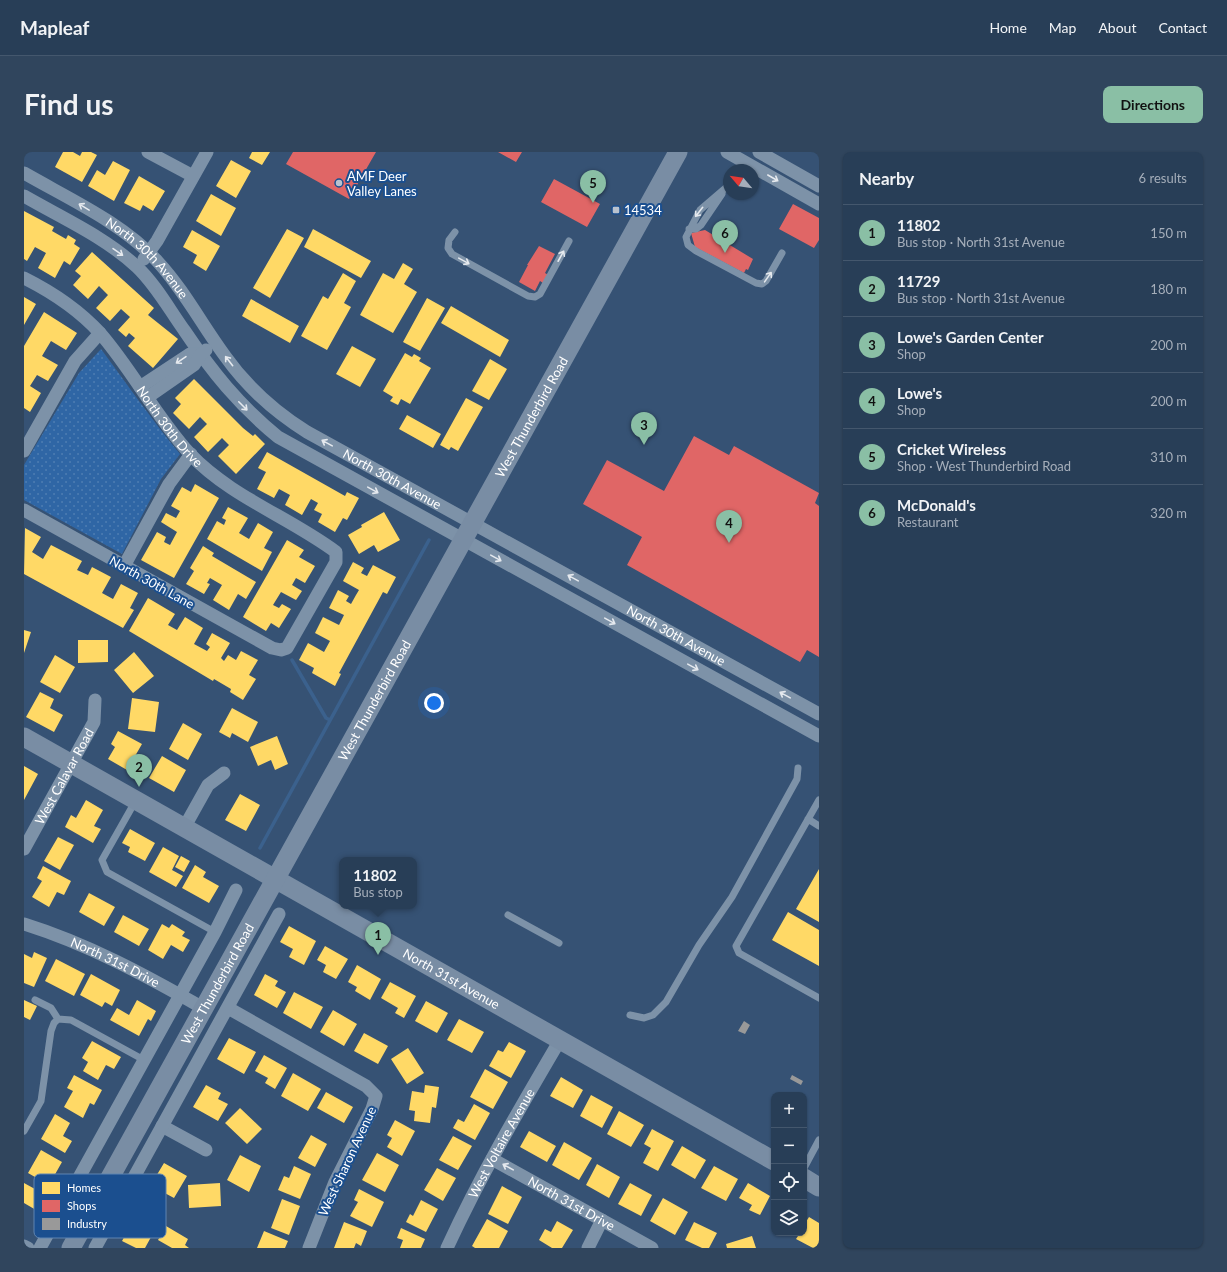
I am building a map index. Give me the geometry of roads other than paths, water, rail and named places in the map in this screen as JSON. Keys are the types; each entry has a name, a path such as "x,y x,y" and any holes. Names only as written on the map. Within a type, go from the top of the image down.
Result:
{"main road":[{"name":"West Thunderbird Road","path":"112,1174 462,539 678,152"},
{"name":"North 31st Avenue","path":"24,737 771,1159"},
{"path":"807,1180 819,1187"},
{"name":"West Thunderbird Road","path":"71,1248 76,1238"}],"street":[{"path":"148,152 193,176"},
{"path":"136,266 149,253 206,152"},
{"path":"727,152 819,204"},
{"path":"759,152 819,186"},
{"name":"North 30th Avenue","path":"24,173 111,224 149,253 175,283 232,366 252,388 285,418 471,523 819,714"},
{"name":"North 30th Avenue","path":"24,196 103,241 136,266 152,284 201,354 233,396 278,437 819,736"},
{"name":"North 30th Drive","path":"24,278 60,297 79,312 100,333 148,397 162,420 191,454 227,485 336,552 336,562 287,648 281,650"},
{"path":"24,451 75,361 100,333"},
{"path":"148,397 194,365 201,354 216,343"},
{"path":"140,386 190,354 201,354"},
{"path":"124,566 169,484 191,454"},
{"name":"North 30th Lane","path":"24,510 272,648 281,650"},
{"name":"West Calavar Road","path":"24,849 94,722 95,700"},
{"path":"184,828 208,784 224,773"},
{"name":"West Thunderbird Road","path":"81,1174 215,932 236,890"},
{"name":"West Thunderbird Road","path":"136,1174 279,914"},
{"name":"North 31st Drive","path":"24,924 51,932 108,956 203,1008"},
{"name":"West Sharon Avenue","path":"228,1008 366,1086 376,1096 372,1109 335,1182 310,1248"},
{"name":"West Voltaire Avenue","path":"447,1248 465,1209 492,1159 560,1040"},
{"path":"162,1126 206,1150"},
{"name":"North 31st Drive","path":"492,1159 652,1248"},
{"path":"588,1248 602,1220"},
{"name":"West Thunderbird Road","path":"40,1248 46,1238"},
{"name":"West Thunderbird Road","path":"95,1248 100,1238"},
{"path":"24,1246 28,1248"}],"lane":[{"path":"723,190 700,210 686,237 688,245 756,283 762,284 766,281 782,253"},
{"path":"455,232 449,240 448,248 452,254 528,296 535,298 540,294 570,241"},
{"path":"630,1015 644,1018 653,1015 666,1002 699,944 732,897 797,779 798,768"},
{"path":"136,800 102,860 107,872 215,932"},
{"path":"819,800 736,946 739,953 819,998"},
{"path":"808,820 819,826"},
{"path":"508,915 559,943"},
{"path":"35,1000 51,1008 58,1019"},
{"path":"24,1131 41,1101 51,1031 54,1022 58,1019 71,1020 144,1060"},
{"path":"807,1164 816,1152 819,1140"}],"waterway":[{"path":"260,848 429,540"},
{"path":"292,660 326,718 330,720"}],"place":[{"name":"AMF Deer Valley Lanes","path":"339,183"},
{"name":"Cricket Wireless","path":"593,203"},
{"name":"14534","path":"616,210"},
{"name":"McDonald's","path":"725,253"},
{"name":"Lowe's Garden Center","path":"644,445"},
{"name":"Lowe's","path":"729,543"},
{"name":"11729","path":"139,787"},
{"name":"11802","path":"378,955"}]}
